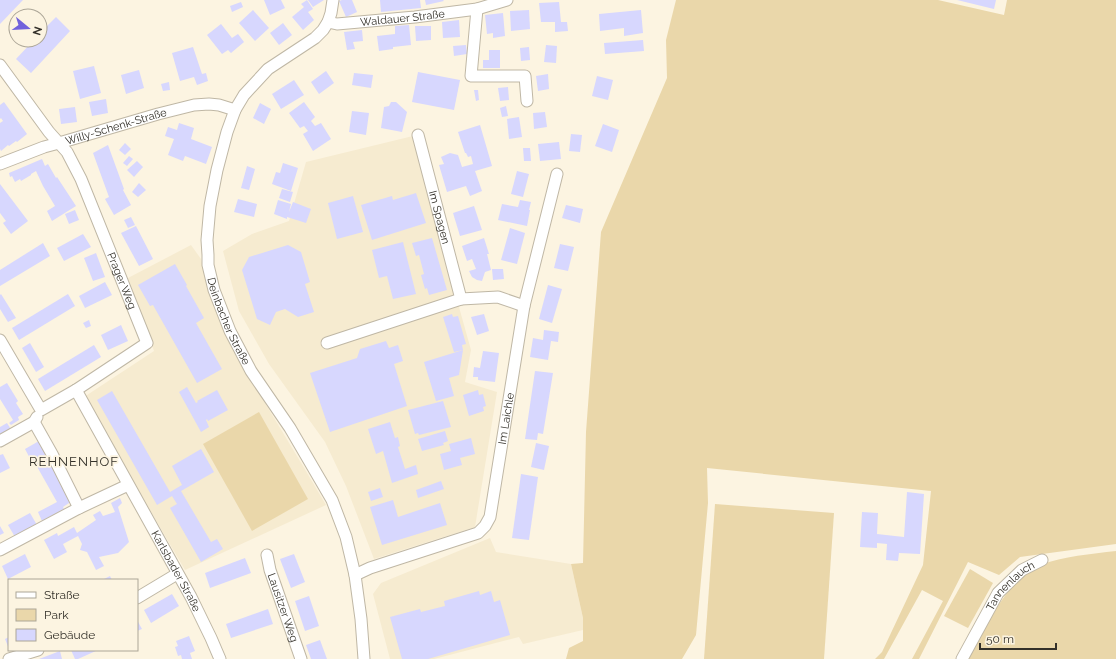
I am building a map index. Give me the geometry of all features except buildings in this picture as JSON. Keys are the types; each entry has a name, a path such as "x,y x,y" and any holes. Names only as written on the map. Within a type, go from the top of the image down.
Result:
{"street":[{"name":"Deinbacher Straße","path":"333,0 331,14 323,30 315,38 268,69 244,95 235,110 217,170 210,206 207,240 208,265 214,290 230,331 251,371 290,428 332,500 346,537 355,575 361,619 364,659"},
{"name":"Waldauer Straße","path":"328,22 337,24 415,17 477,9 507,0"},
{"path":"477,9 472,76 525,76 527,102"},
{"path":"0,65 49,132 59,143"},
{"name":"Willy-Schenk-Straße","path":"0,164 38,149 194,105 218,105 235,110"},
{"name":"Im Spagen","path":"418,135 461,298"},
{"name":"Prager Weg","path":"59,143 67,152 81,179 148,343 76,390"},
{"name":"Im Laichle","path":"355,575 370,568 478,533 485,526 490,517 524,306 557,174"},
{"path":"327,343 461,298 498,297 524,306"},
{"path":"0,340 41,410"},
{"path":"0,441 34,422 41,410 76,390"},
{"name":"Karlsbader Straße","path":"76,390 191,597 212,638 220,659"},
{"path":"34,422 79,508"},
{"path":"0,550 79,508 128,485"},
{"name":"Lausitzer Weg","path":"267,555 270,570 301,659"},
{"name":"Tannenlauch","path":"962,659 998,593 1022,570 1042,560"},
{"path":"138,597 177,574"},
{"path":"9,659 35,651"}],"shaded area":[{"path":"413,136 471,350 465,382 497,392 475,527 374,559 346,486 325,442 269,364 239,311 223,251 252,234 289,221 306,162"},
{"path":"191,245 201,259 209,292 221,325 259,393 326,505 185,570 84,397 154,351 128,278"},
{"path":"490,538 496,552 571,564 583,618 583,630 523,644 519,637 434,659 390,659 373,594 381,583"}],"green space":[{"path":"676,0 938,0 1004,15 1007,0 1116,0 1116,544 1020,557 999,575 968,562 919,659 912,659 943,601 922,590 884,659 875,659 882,652 923,565 931,491 707,468 708,503 696,635 682,659 566,659 569,648 583,641 583,618 571,564 583,563 586,432 601,232 667,78 666,40"},
{"path":"259,412 308,499 252,531 203,444"},
{"path":"715,504 834,513 824,659 704,659"},
{"path":"1116,551 1116,659 968,659 998,606 1017,581 1028,572 1040,565 1058,559"},
{"path":"970,569 993,583 968,628 944,616"}],"district":[{"name":"REHNENHOF","path":"74,461"}]}
